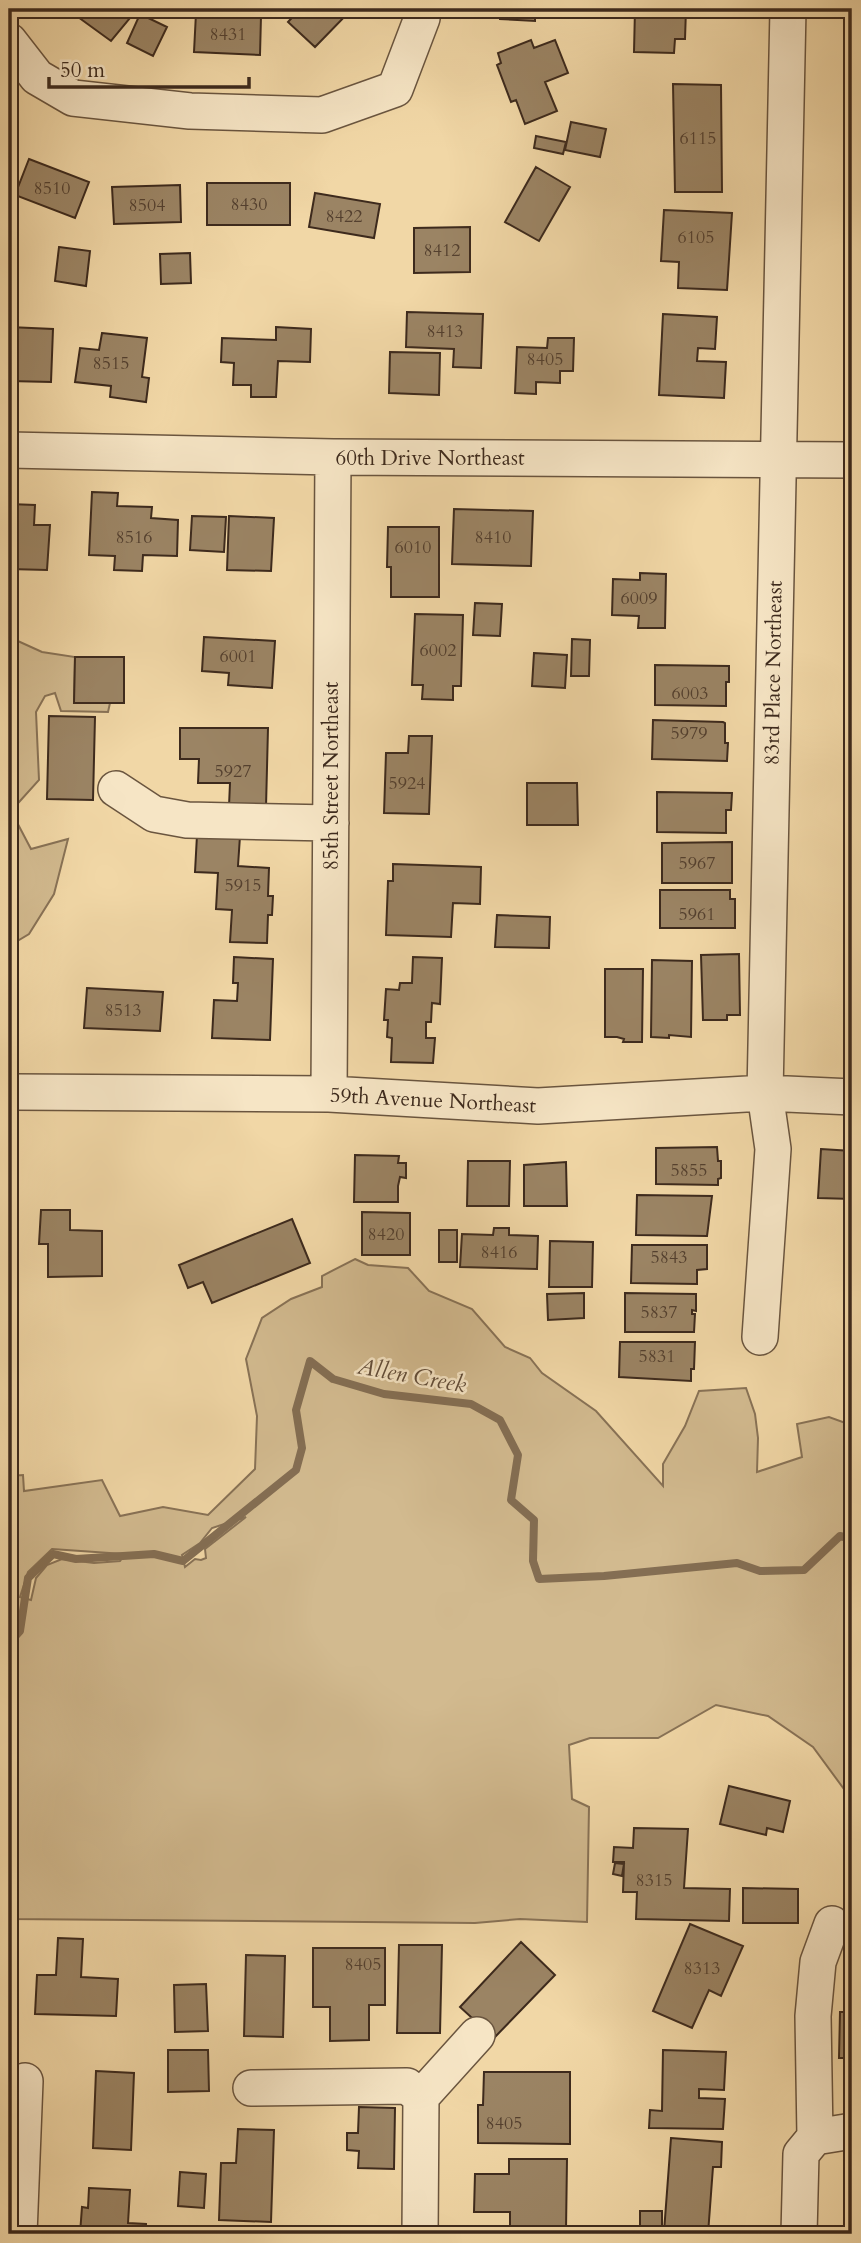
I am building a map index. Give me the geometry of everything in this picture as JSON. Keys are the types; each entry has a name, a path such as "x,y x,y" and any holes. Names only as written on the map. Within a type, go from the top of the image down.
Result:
{"street":[{"path":"9,41 37,76 73,98 190,111 322,116 395,89 423,9"},
{"name":"83rd Place Northeast","path":"761,1337 773,1149 765,1093 788,9"},
{"name":"60th Drive Northeast","path":"9,450 333,457 852,460"},
{"name":"85th Street Northeast","path":"329,1094 333,457"},
{"path":"116,789 154,814 187,820 331,823"},
{"name":"59th Avenue Northeast","path":"14,1092 329,1094 538,1106 765,1093 852,1097"},
{"path":"799,2234 808,2146 818,1962 832,1924"},
{"path":"420,2234 421,2097 477,2035"},
{"path":"19,2234 25,2081"},
{"path":"251,2088 408,2086 421,2097"},
{"path":"808,2146 852,2131"}],"shaded area":[{"path":"9,637 42,652 75,657 74,703 110,703 108,712 61,711 55,693 45,696 36,712 39,780 11,811 31,849 68,839 54,894 29,934 9,946"},
{"path":"355,1259 368,1265 408,1268 429,1291 472,1309 505,1347 530,1358 542,1373 596,1411 663,1486 663,1464 685,1426 699,1391 746,1388 755,1414 758,1438 757,1472 802,1457 797,1424 829,1417 851,1425 852,1800 813,1747 768,1716 716,1705 658,1738 590,1738 569,1745 572,1799 589,1807 587,1922 520,1919 475,1923 9,1919 9,1476 23,1475 24,1491 102,1480 120,1516 163,1507 208,1515 255,1469 257,1416 246,1359 262,1318 291,1299 322,1287 322,1276","holes":["246,1517 205,1549 206,1558 195,1559 185,1567 182,1555 200,1543 212,1528","52,1549 124,1554 125,1554 120,1561 94,1563 62,1559 47,1565 36,1578 31,1600 20,1597 28,1572"]}],"building":[{"path":"67,9 131,9 135,12 111,41"},
{"path":"300,9 352,9 315,47 288,22"},
{"path":"500,9 535,9 535,21 500,19"},
{"path":"635,9 686,9 685,39 675,39 674,53 634,52"},
{"path":"686,9 725,9 725,17 716,17 716,10"},
{"path":"196,13 261,16 260,55 194,52"},
{"path":"140,14 167,27 153,56 127,43"},
{"path":"531,40 534,48 555,40 568,73 545,82 557,111 525,124 516,100 511,102 497,65 501,63 498,53"},
{"path":"673,84 721,85 722,192 675,192"},
{"path":"571,122 606,129 600,157 565,150"},
{"path":"536,136 566,142 563,154 534,148"},
{"path":"29,159 89,182 75,218 15,195"},
{"path":"536,167 570,187 539,241 505,222"},
{"path":"207,183 290,183 290,225 207,225"},
{"path":"180,185 181,222 114,224 112,187"},
{"path":"315,193 380,204 374,238 309,227"},
{"path":"664,210 732,213 727,290 678,288 679,262 661,261"},
{"path":"470,227 470,272 414,273 414,228"},
{"path":"59,247 90,251 86,286 55,281"},
{"path":"190,253 191,283 161,284 160,254"},
{"path":"407,312 483,314 481,368 453,367 454,349 406,347"},
{"path":"663,314 717,317 715,349 698,348 697,361 726,362 724,398 659,395"},
{"path":"9,327 53,329 51,382 9,381"},
{"path":"276,327 311,329 310,362 278,361 276,397 251,397 251,385 233,385 234,363 221,362 222,338 276,340"},
{"path":"102,333 147,338 142,377 149,378 146,402 110,397 111,386 75,382 80,348 99,350"},
{"path":"548,338 574,338 573,371 560,371 560,383 536,382 536,394 515,393 517,347 547,348"},
{"path":"390,352 440,353 439,395 389,393"},
{"path":"92,492 118,493 117,506 152,507 151,518 178,520 177,556 143,555 142,571 114,570 115,556 89,555"},
{"path":"9,504 35,505 34,525 50,525 47,570 9,569"},
{"path":"454,509 533,511 531,566 452,564"},
{"path":"192,516 226,517 224,552 190,550"},
{"path":"229,516 274,518 271,571 227,570"},
{"path":"388,527 439,527 439,597 391,597 391,567 387,567"},
{"path":"852,531 852,584 851,584"},
{"path":"640,573 666,574 665,628 638,628 639,616 612,615 613,579 640,580"},
{"path":"852,600 852,654 851,654"},
{"path":"475,603 502,604 500,636 473,635"},
{"path":"415,614 463,615 461,686 453,686 453,700 422,699 423,685 412,685"},
{"path":"204,637 275,641 272,688 228,685 229,673 202,671"},
{"path":"572,639 590,640 589,676 571,676"},
{"path":"534,653 567,655 565,688 532,686"},
{"path":"75,657 124,657 124,703 74,703"},
{"path":"655,665 729,666 726,706 655,705"},
{"path":"49,716 95,717 93,800 47,799"},
{"path":"653,720 725,723 727,761 652,759"},
{"path":"180,728 268,728 266,807 229,806 230,783 198,783 199,759 180,759"},
{"path":"409,736 432,736 429,814 384,813 386,753 408,753"},
{"path":"527,783 577,783 578,825 527,825"},
{"path":"657,792 732,793 731,810 726,810 726,833 657,832"},
{"path":"197,835 240,836 238,866 269,868 268,896 273,896 272,915 268,915 267,943 230,942 232,910 216,909 218,873 195,872"},
{"path":"732,842 732,883 662,883 662,843"},
{"path":"393,864 481,867 480,904 453,903 451,937 386,935 388,881 393,881"},
{"path":"660,890 730,890 730,899 735,899 735,928 660,928"},
{"path":"497,915 550,917 549,948 495,947"},
{"path":"739,954 740,1015 727,1015 727,1020 703,1020 701,955"},
{"path":"234,957 273,959 270,1040 212,1038 214,1000 237,1001 238,983 233,983"},
{"path":"413,957 442,958 440,1004 432,1003 431,1022 426,1022 426,1038 435,1038 433,1063 391,1062 392,1038 387,1037 388,1020 384,1020 386,989 399,990 400,983 412,983"},
{"path":"652,960 692,961 691,1037 651,1037"},
{"path":"605,969 643,969 642,1042 623,1042 624,1039 617,1037 605,1037"},
{"path":"87,988 163,992 160,1031 84,1028"},
{"path":"717,1147 718,1161 721,1161 721,1178 718,1179 718,1185 656,1184 656,1148"},
{"path":"821,1149 852,1151 852,1199 818,1198"},
{"path":"355,1155 399,1156 398,1163 406,1163 406,1178 400,1177 398,1186 398,1202 354,1202"},
{"path":"468,1161 510,1161 509,1206 467,1206"},
{"path":"566,1162 567,1206 524,1206 524,1165"},
{"path":"637,1195 712,1196 707,1236 636,1235"},
{"path":"41,1210 70,1210 70,1230 102,1231 102,1276 48,1277 48,1244 39,1244"},
{"path":"362,1212 410,1213 410,1255 362,1255"},
{"path":"292,1219 310,1263 212,1303 203,1282 188,1288 179,1265"},
{"path":"494,1228 509,1228 509,1235 538,1236 537,1269 460,1267 462,1234 493,1235"},
{"path":"439,1230 457,1230 457,1262 439,1262"},
{"path":"550,1241 593,1242 592,1287 549,1287"},
{"path":"632,1245 707,1245 707,1269 697,1270 697,1284 631,1283"},
{"path":"584,1293 584,1318 548,1320 547,1294"},
{"path":"625,1293 696,1294 696,1311 692,1310 692,1314 695,1314 694,1332 625,1332"},
{"path":"620,1342 695,1342 691,1381 619,1377"},
{"path":"729,1786 790,1801 783,1832 767,1828 766,1835 720,1824"},
{"path":"634,1828 688,1829 684,1888 730,1889 729,1921 636,1919 637,1892 623,1892 624,1862 613,1862 614,1847 633,1848"},
{"path":"615,1863 624,1864 622,1876 613,1874"},
{"path":"743,1888 798,1889 798,1923 743,1923"},
{"path":"690,1924 743,1946 721,1996 709,1990 692,2028 653,2011"},
{"path":"58,1938 83,1939 81,1977 118,1979 116,2016 35,2014 37,1975 56,1975"},
{"path":"521,1942 555,1975 494,2038 460,2007"},
{"path":"399,1945 442,1945 440,2033 397,2033"},
{"path":"313,1948 385,1948 385,2005 369,2005 369,2040 330,2041 330,2007 313,2007"},
{"path":"246,1955 285,1956 283,2037 244,2036"},
{"path":"206,1984 208,2031 175,2032 174,1985"},
{"path":"840,2012 852,2012 852,2058 839,2058"},
{"path":"168,2050 208,2050 209,2091 168,2092"},
{"path":"663,2050 726,2052 724,2090 699,2089 699,2098 725,2099 723,2129 649,2128 650,2110 662,2111"},
{"path":"96,2071 134,2073 131,2150 93,2148"},
{"path":"484,2072 570,2072 570,2144 478,2143 478,2105 483,2105"},
{"path":"359,2107 395,2108 394,2169 358,2168 359,2151 347,2150 347,2133 358,2133"},
{"path":"238,2129 274,2130 271,2222 219,2220 221,2163 236,2163"},
{"path":"671,2138 722,2142 721,2167 713,2167 708,2234 664,2232"},
{"path":"509,2159 567,2159 566,2230 510,2230 510,2212 474,2212 475,2174 509,2174"},
{"path":"180,2172 206,2174 204,2208 178,2206"},
{"path":"89,2188 130,2190 128,2223 146,2224 146,2234 80,2234 82,2207 88,2208"},
{"path":"640,2211 662,2211 662,2231 640,2231"}],"waterway":[{"name":"Allen Creek","path":"9,1643 20,1631 28,1578 53,1554 76,1559 154,1554 183,1561 296,1470 302,1448 296,1410 310,1361 333,1379 384,1394 471,1404 500,1420 518,1455 511,1500 534,1520 533,1561 539,1579 604,1576 737,1563 760,1571 804,1570 840,1536 852,1539"}]}
